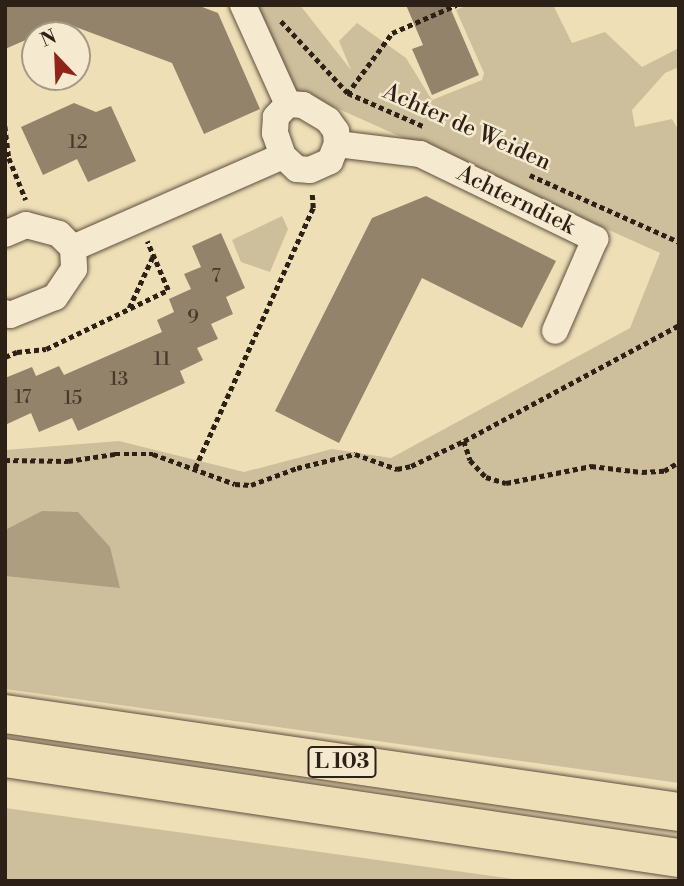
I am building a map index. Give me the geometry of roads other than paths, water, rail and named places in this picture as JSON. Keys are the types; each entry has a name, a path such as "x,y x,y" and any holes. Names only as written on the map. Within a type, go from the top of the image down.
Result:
{"highway":[{"name":"L 103","path":"5,714 679,812"},
{"name":"L 103","path":"5,758 679,858"}],"street":[{"path":"243,5 288,104"},
{"path":"288,104 303,105 328,120 336,131 338,144 330,161 310,170 297,169 284,156 275,133 276,117 288,104"},
{"name":"Achterndiek","path":"338,144 420,154 595,239 555,331"},
{"path":"73,248 284,156"},
{"path":"5,313 10,315 55,297 74,269 73,248 59,234 15,229"}]}
